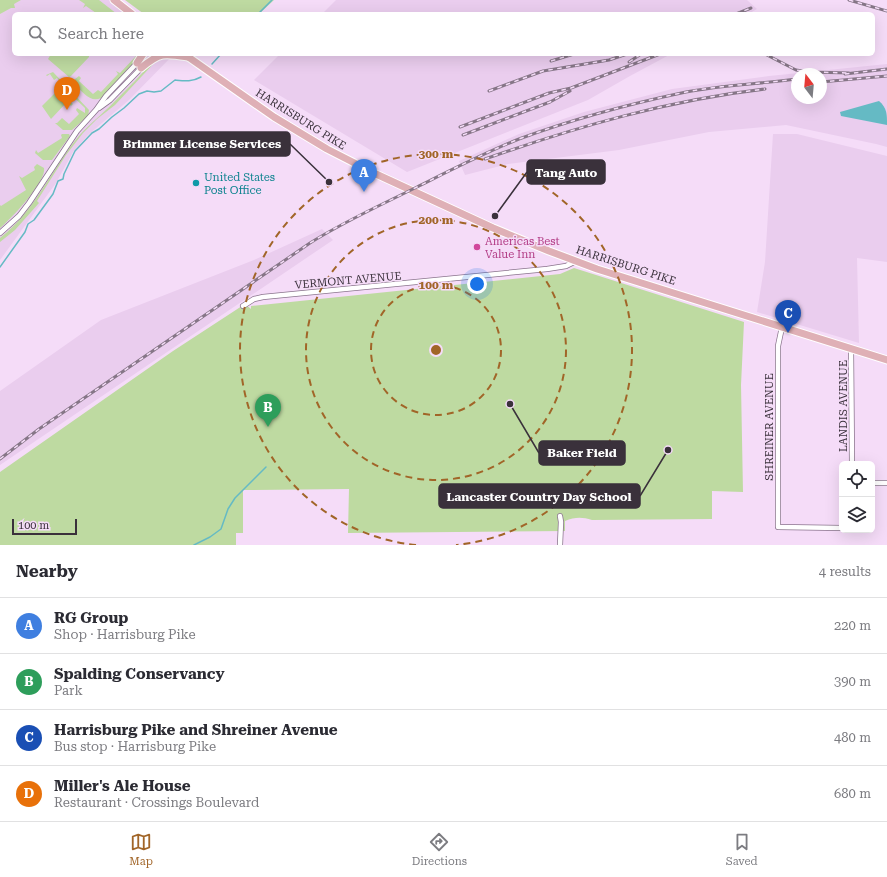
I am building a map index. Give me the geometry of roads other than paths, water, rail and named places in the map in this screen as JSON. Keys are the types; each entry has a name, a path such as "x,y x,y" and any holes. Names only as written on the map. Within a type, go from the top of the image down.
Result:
{"main road":[{"path":"114,0 129,12"},
{"path":"139,65 142,56"},
{"path":"139,65 158,56"},
{"name":"HARRISBURG PIKE","path":"186,56 274,117 308,138 346,159 493,228 576,261 634,281 887,360"}],"street":[{"path":"139,65 145,56"},
{"path":"0,233 19,216 67,145 106,96 150,56"},
{"name":"VERMONT AVENUE","path":"243,306 254,299 263,297 547,269 563,267 576,261"},
{"name":"SHREINER AVENUE","path":"782,327 778,346 778,528 839,528"},
{"name":"LANDIS AVENUE","path":"851,348 852,461"},
{"path":"875,483 887,483"},
{"path":"560,516 560,545"}],"waterway":[{"path":"260,12 272,0"},
{"path":"212,64 219,56"},
{"path":"0,267 25,232 28,224 34,220 53,194 58,181 63,179 75,151 92,133 99,129 139,94 147,91 161,91 175,80 185,81 198,79 201,77"},
{"path":"194,545 210,537 221,529 228,509 235,498 266,467"}],"railway":[{"path":"849,0 887,11"},
{"path":"741,12 751,8"},
{"path":"551,61 567,56"},
{"path":"489,91 543,71 609,60 621,56"},
{"path":"629,62 638,56"},
{"path":"460,127 549,93 571,88 655,56"},
{"path":"769,56 796,70 809,72 849,73"},
{"path":"845,74 887,69"},
{"path":"827,81 887,76"},
{"path":"0,459 39,429 310,243 350,220 468,162 519,139 622,107 686,92 791,80"},
{"path":"485,159 554,136 623,116 694,100 765,89"},
{"path":"463,135 550,102 570,91"}],"place":[{"name":"Miller's Ale House","path":"67,110"},
{"name":"Brimmer License Services","path":"329,182"},
{"name":"United States Post Office","path":"196,183"},
{"name":"RG Group","path":"364,192"},
{"name":"Tang Auto","path":"495,216"},
{"name":"Americas Best Value Inn","path":"477,247"},
{"name":"Harrisburg Pike and Shreiner Avenue","path":"788,333"},
{"name":"Baker Field","path":"510,404"},
{"name":"Spalding Conservancy","path":"268,427"},
{"name":"Lancaster Country Day School","path":"668,450"}]}
